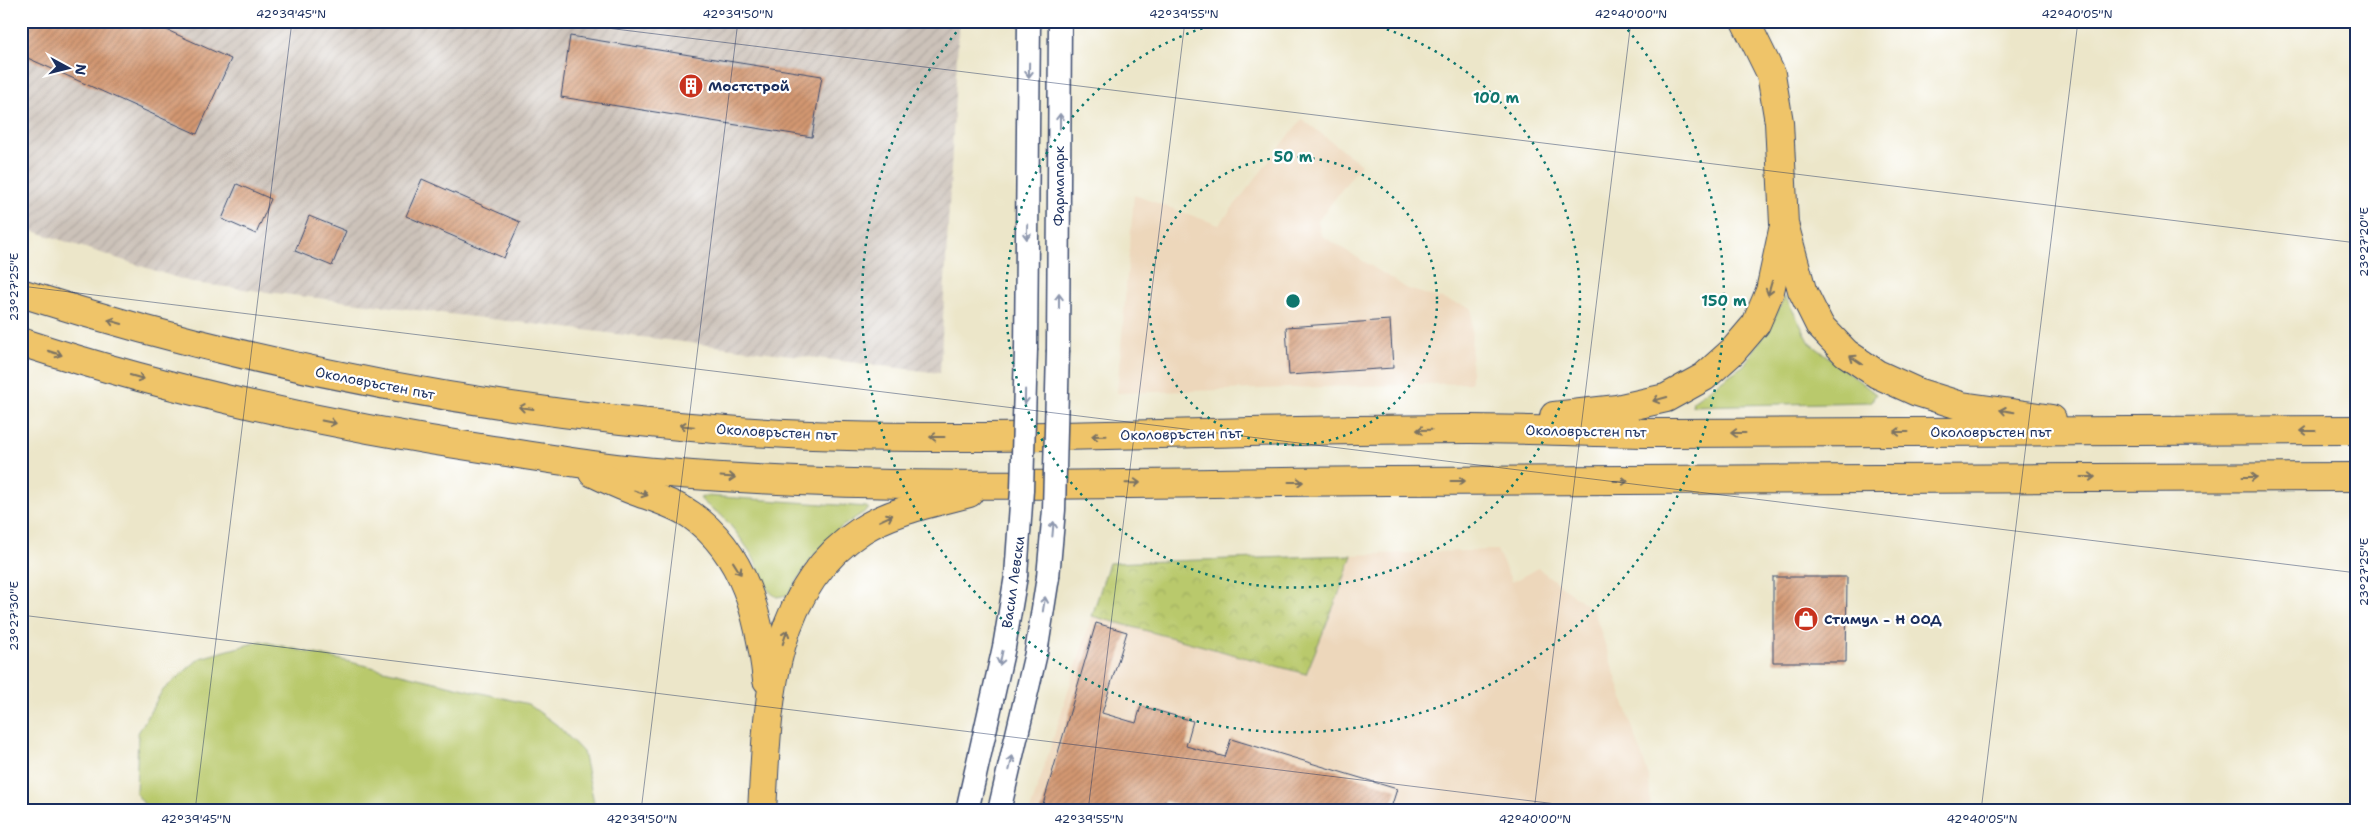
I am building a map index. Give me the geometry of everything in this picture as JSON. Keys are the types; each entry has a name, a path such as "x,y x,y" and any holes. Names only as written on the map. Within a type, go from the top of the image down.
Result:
{"highway":[{"path":"1745,21 1771,74 1778,122 1784,224 1802,290 1820,326 1846,353 1877,374 1917,392 1962,406 2004,410 2124,432"},
{"path":"1473,429 1510,421 1617,409 1666,398 1704,377 1733,351 1756,324 1770,291 1784,224"},
{"name":"Околовръстен път","path":"21,293 162,335 291,367 492,403 742,431 909,437 1473,429 1657,433 2357,430"},
{"path":"21,342 150,381 281,412 407,437 564,461 662,473 809,482 997,485 2058,477 2357,477"},
{"path":"564,461 663,501 690,515 723,546 742,576 755,611 763,648 769,701"},
{"path":"762,811 769,701 780,651 792,613 809,580 833,553 862,529 894,514 997,485"}],"street":[{"name":"Васил Левски","path":"967,811 1004,647 1016,576 1021,506 1026,349 1030,21"},
{"name":"Фармапарк","path":"1000,811 1036,653 1048,577 1054,510 1058,350 1060,21"}],"shaded area":[{"path":"21,21 959,21 940,373 193,283 21,227"},
{"path":"1302,119 1361,164 1318,221 1321,235 1408,289 1472,308 1471,383 1117,393 1134,195 1219,225"},
{"path":"1497,550 1512,582 1538,568 1594,611 1649,777 1651,811 1030,811 1109,563"}],"green space":[{"path":"1785,296 1810,343 1876,394 1871,402 1692,406 1693,401 1744,365 1772,323"},
{"path":"707,496 867,507 869,509 840,528 811,559 788,595 777,597 767,588 750,552 729,524 700,498"},
{"path":"1352,555 1339,593 1306,674 1092,616 1109,563"},
{"path":"261,641 528,704 557,725 583,752 596,811 149,811 136,793 138,733 162,691 200,658"}],"building":[{"path":"21,21 147,21 231,59 197,134 21,55"},
{"name":"Мостстрой","path":"570,36 822,76 812,137 561,97"},
{"path":"422,179 520,222 504,258 406,216"},
{"path":"237,184 271,199 256,234 222,219"},
{"path":"309,216 346,231 332,266 295,251"},
{"path":"1390,320 1393,368 1289,375 1286,327"},
{"path":"1773,577 1847,577 1846,662 1773,662"},
{"path":"1096,623 1127,632 1102,713 1136,723 1141,706 1193,721 1186,746 1225,757 1231,739 1397,789 1390,811 1200,811 1165,801 1162,811 1041,811"}],"place":[{"name":"Мостстрой","path":"691,86"},
{"name":"Стимул - Н ООД","path":"1806,619"}]}
